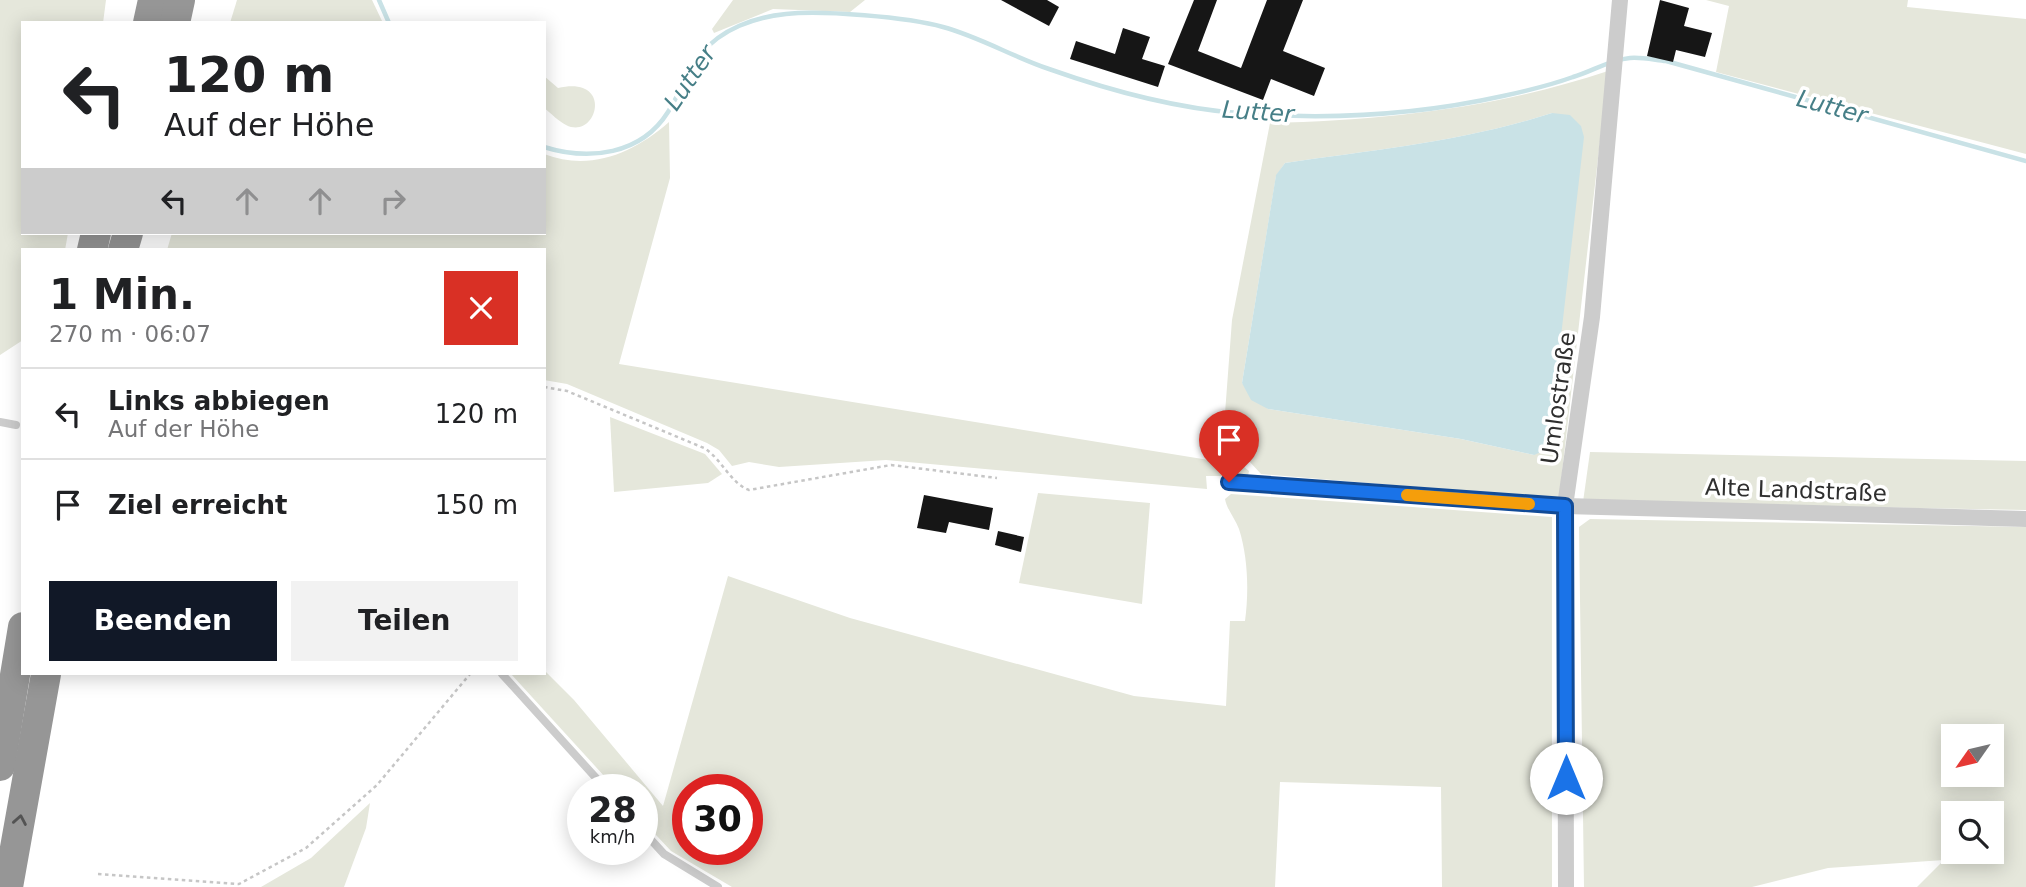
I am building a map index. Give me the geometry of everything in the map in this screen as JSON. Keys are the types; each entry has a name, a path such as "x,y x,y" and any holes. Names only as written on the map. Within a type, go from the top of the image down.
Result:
{"highway":[{"path":"148,21 153,0"},
{"path":"175,21 180,0"},
{"path":"0,766 21,639"},
{"path":"8,887 46,675"}],"street":[{"name":"Umlostraße","path":"1566,887 1565,506 1592,317 1620,0"},
{"name":"Alte Landstraße","path":"1229,482 1565,506 2026,519"}],"lane":[{"path":"0,422 16,425"},
{"path":"503,675 593,774"},
{"path":"658,847 664,854 718,887"}],"path":[{"path":"546,387 567,391 704,448 717,456 738,486 749,489 891,465 997,478"},
{"path":"97,874 239,885 306,848 345,816 377,785 469,675"}],"shaded area":[{"path":"0,0 106,0 103,21 21,21 21,235 68,235 65,248 21,248 21,341 0,355"},
{"path":"237,0 372,0 382,21 231,21"},
{"path":"733,0 865,0 850,12 773,9 714,33 712,29"},
{"path":"1706,0 1908,0 1907,7 2026,19 2026,154 1716,72 1729,6"},
{"path":"1608,71 1559,499 1261,474 1237,448 1223,440 1232,320 1270,123 1357,119 1441,110 1566,84","holes":["1552,113 1534,455 1461,439 1268,409 1242,383 1276,176 1285,163 1453,138"]},
{"path":"546,78 558,88 576,87 588,91 594,98 595,108 586,124 577,127 560,121 546,110"},
{"path":"669,122 670,178 619,364 1221,462 1222,449 1249,471 1248,476 1206,476 1207,489 886,460 779,467 749,462 732,466 719,450 707,443 567,384 546,380 546,248 168,248 171,235 546,235 546,155 578,161 595,160 626,150"},
{"path":"610,417 705,454 722,474 708,483 614,492"},
{"path":"1590,452 2026,461 2026,510 1583,502"},
{"path":"1038,493 1150,503 1142,604 1019,583"},
{"path":"1231,494 1552,517 1552,887 1442,887 1441,787 1280,782 1275,887 732,887 695,865 763,865 763,774 672,774 728,576 850,618 1134,696 1226,706 1230,621 1245,621 1247,598 1246,563 1239,529 1225,499"},
{"path":"1590,519 2026,527 2026,887 1917,887 1941,863 2004,864 2004,801 1941,801 1941,860 1828,868 1752,887 1584,887 1579,527"},
{"path":"546,672 574,700 636,774 602,774 512,675 546,675"},
{"path":"672,774 672,852 658,837 658,800 663,806"},
{"path":"370,803 366,828 344,887 261,887 311,858"}],"water":[{"path":"1552,113 1570,115 1581,126 1584,137 1548,449 1534,455 1461,439 1268,409 1251,400 1242,383 1276,175 1285,163 1453,138"}],"building":[{"path":"1001,0 1047,0 1059,7 1049,26"},
{"path":"1194,0 1217,0 1198,51 1241,68 1267,0 1303,0 1283,51 1325,68 1314,96 1271,79 1263,100 1168,64"},
{"path":"1660,0 1689,8 1684,26 1712,33 1705,57 1676,50 1673,62 1647,56"},
{"path":"1123,28 1150,37 1142,59 1165,66 1158,87 1070,59 1076,41 1115,54"},
{"path":"924,495 993,508 989,530 949,522 946,533 917,528"},
{"path":"998,531 1024,537 1021,552 995,545"}],"waterway":[{"name":"Lutter","path":"379,0 388,21"},
{"name":"Lutter","path":"546,147 596,153 629,146 644,138 657,126 668,112 696,61 718,38 739,26 762,18 820,13 887,17 928,23 957,31 1072,77 1119,91 1214,111 1271,115 1337,116 1438,108 1538,88 1622,59 1666,61 2026,161"}],"slow traffic":[{"path":"1407,495 1529,504"}],"route":[{"path":"1229,482 1565,506 1566,778"}]}
